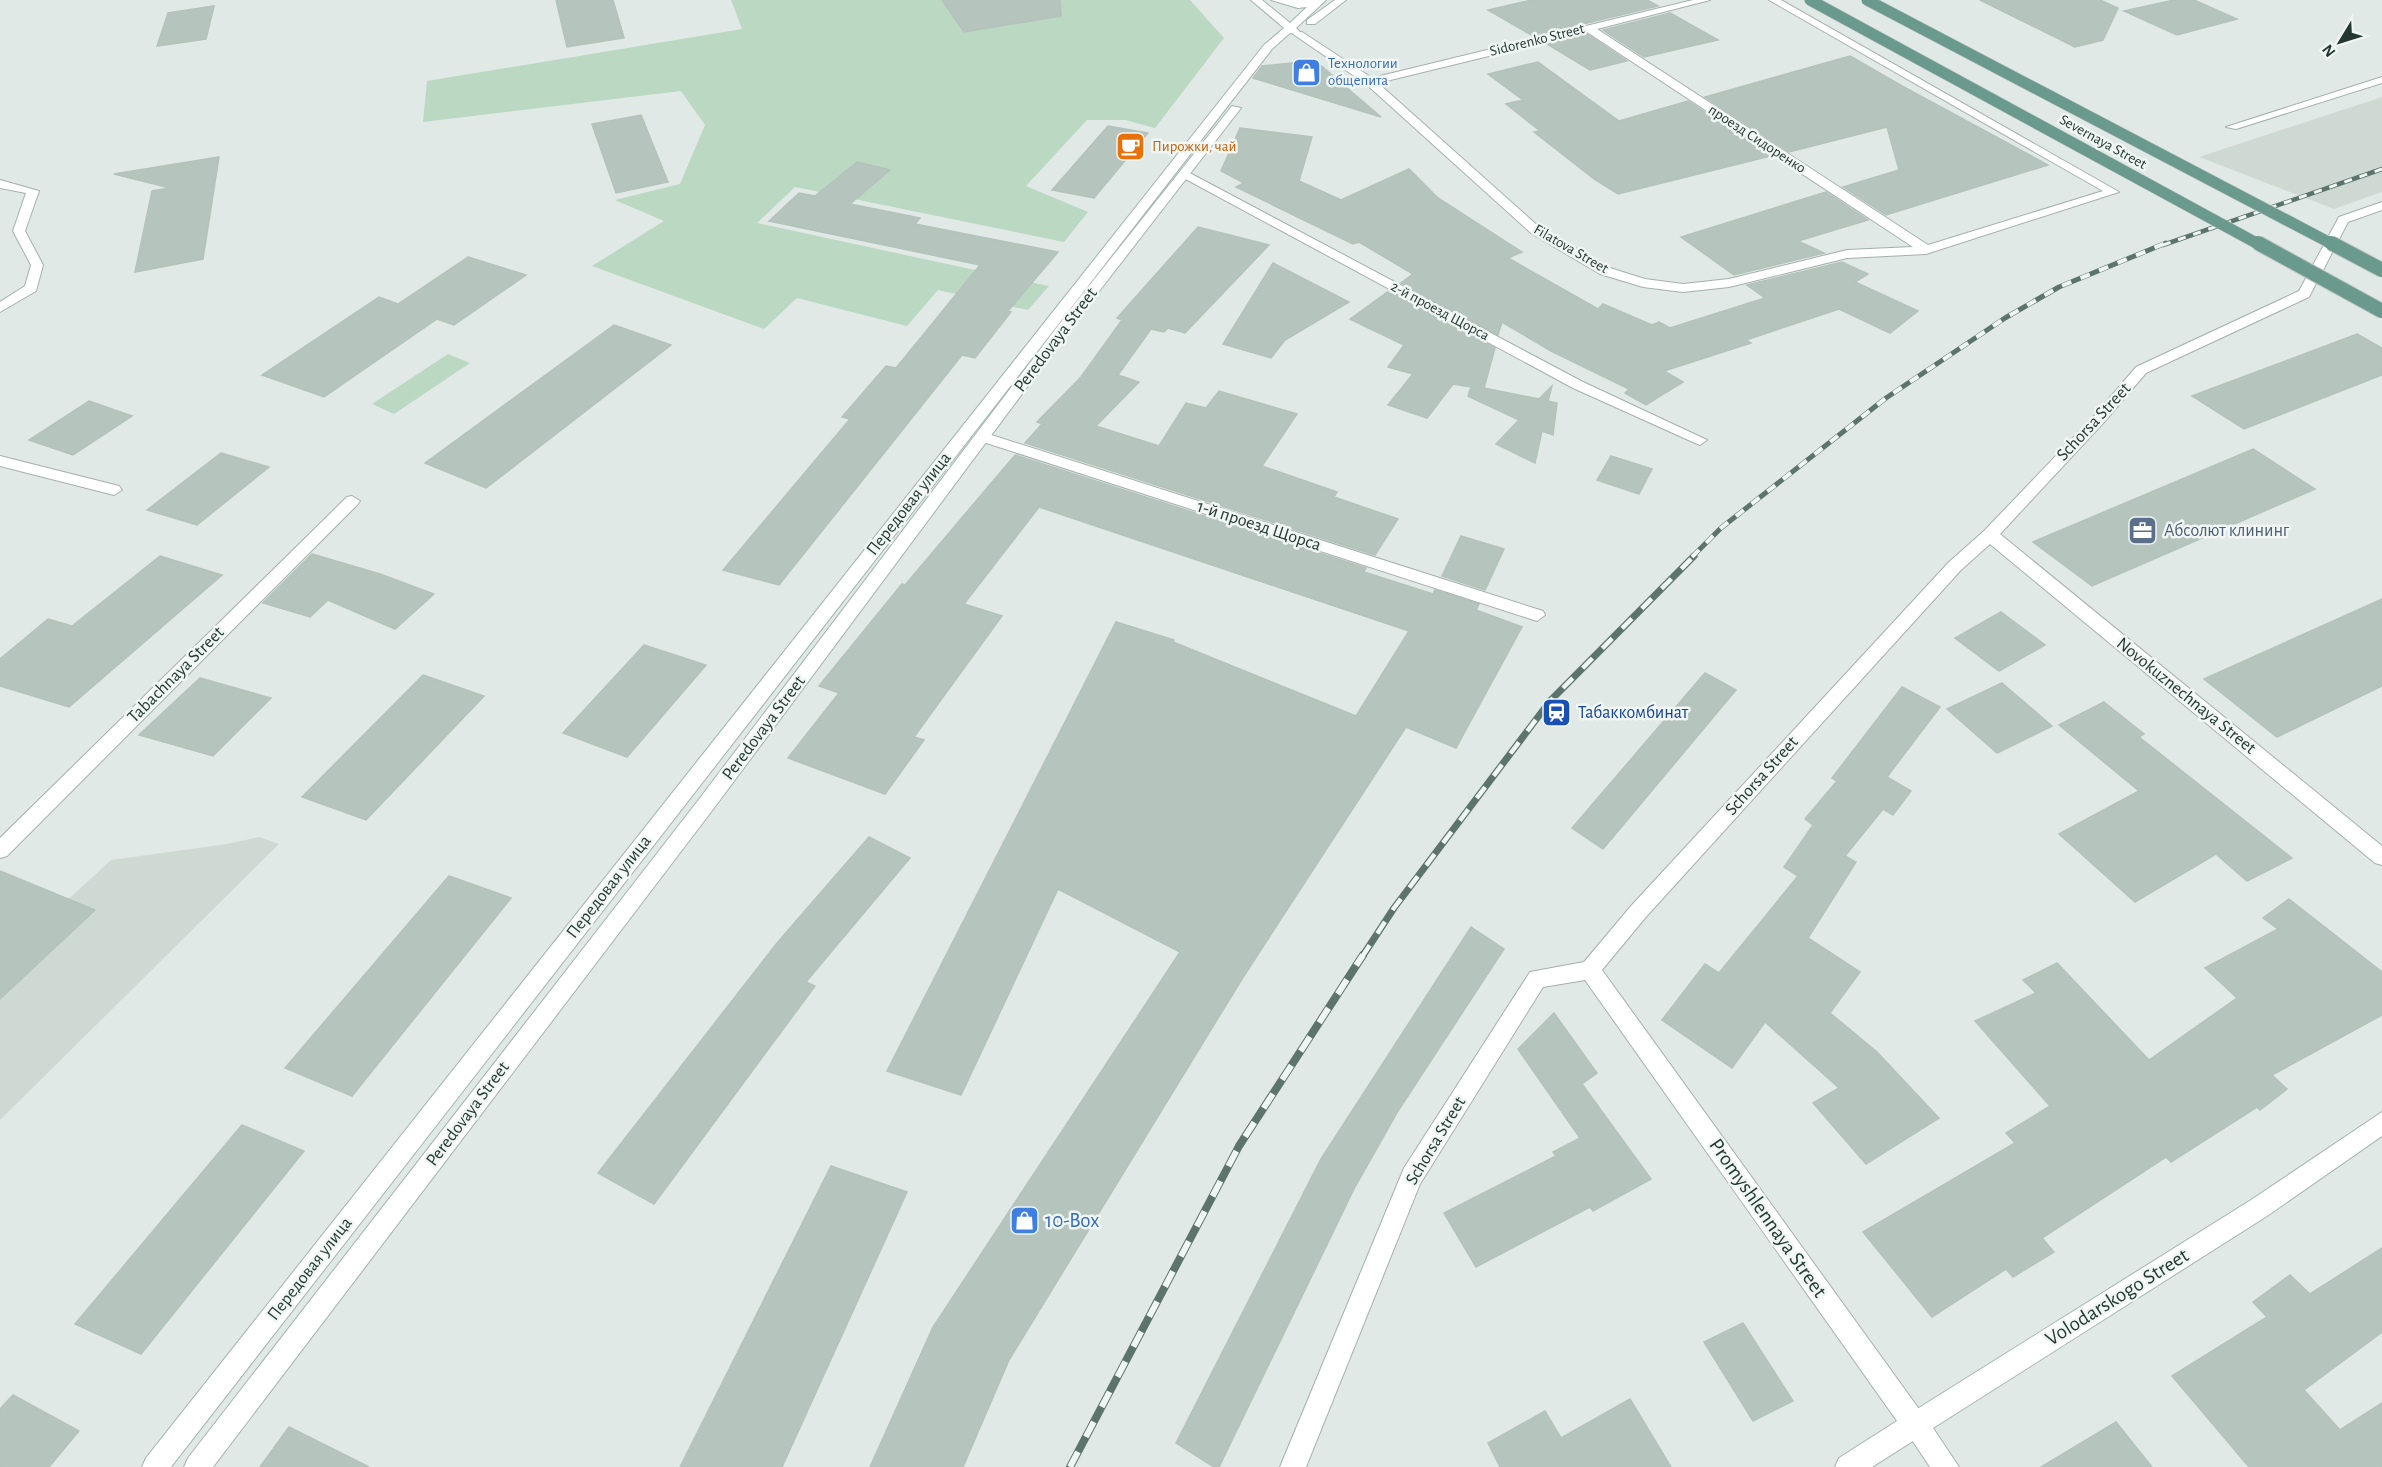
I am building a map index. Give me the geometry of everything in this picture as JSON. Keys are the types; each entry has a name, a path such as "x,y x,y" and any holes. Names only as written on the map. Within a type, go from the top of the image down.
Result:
{"main road":[{"name":"Severnaya Street","path":"1810,0 2382,311"},
{"name":"Severnaya Street","path":"1867,0 2382,270"}],"street":[{"name":"Filatova Street","path":"1256,0 1297,27 1370,82 1535,230 1605,271 1643,283 1683,288 1729,283 1847,254 1926,250 2113,192 1774,0"},
{"path":"1276,0 1297,27"},
{"name":"Peredovaya Street","path":"1276,0 1298,5 1319,2"},
{"name":"Peredovaya Street","path":"1297,27 1341,0"},
{"name":"Sidorenko Street","path":"1370,82 1587,27 1705,0"},
{"name":"Peredovaya Street","path":"197,1467 700,812 982,437 1297,27 1319,2"},
{"name":"Передовая улица","path":"155,1467 1246,75 1297,27"},
{"name":"проезд Сидоренко","path":"1587,27 1926,250"},
{"path":"2232,127 2382,80"},
{"name":"2-й проезд Щорса","path":"1184,174 1578,385 1701,440"},
{"path":"0,184 33,191 19,231 37,265 30,288 0,308"},
{"name":"Schorsa Street","path":"1293,1467 1412,1176 1538,979 1590,969 1638,912 1947,574 1990,534 2101,417 2141,370 2304,294 2343,220 2382,207"},
{"name":"1-й проезд Щорса","path":"982,437 1537,615"},
{"path":"0,461 114,490"},
{"name":"Tabachnaya Street","path":"0,850 352,501"},
{"name":"Novokuznechnaya Street","path":"1990,534 2382,857"},
{"name":"Promyshlennaya Street","path":"1590,969 1946,1467"},
{"name":"Volodarskogo Street","path":"1848,1467 2259,1208 2382,1123"}],"shaded area":[{"path":"2382,97 2382,192 2334,209 2199,157"},
{"path":"259,837 279,844 0,1120 0,962 111,860 227,844"}],"green space":[{"path":"731,0 1190,0 1224,38 1155,128 1125,120 1087,120 1026,186 1088,212 1064,242 795,187 757,223 1049,286 1028,310 938,290 907,326 797,298 764,329 592,266 664,221 615,200 680,184 705,125 681,91 423,122 427,81 742,29"},
{"path":"448,354 470,363 394,414 372,404"}],"building":[{"path":"556,0 613,0 624,38 567,47"},
{"path":"942,0 1060,0 1061,16 964,32"},
{"path":"1532,0 1647,0 1658,6 1533,36 1488,10"},
{"path":"1980,0 2100,0 2118,8 2103,40 2075,47"},
{"path":"2174,0 2194,0 2237,19 2177,35 2124,11"},
{"path":"214,6 206,39 157,46 168,13"},
{"path":"1670,13 1718,40 1644,57 1603,30"},
{"path":"1587,34 1627,61 1590,70 1547,44"},
{"path":"1850,56 2048,165 1886,215 1843,187 1899,170 1887,127 1789,152 1705,97"},
{"path":"1311,61 1319,64 1381,117 1253,78 1262,66"},
{"path":"1538,62 1619,121 1688,101 1771,156 1618,194 1594,179 1534,132 1540,131 1506,104 1523,100 1488,74"},
{"path":"641,115 668,182 616,193 592,124"},
{"path":"1108,126 1148,133 1094,198 1052,190"},
{"path":"1240,128 1312,137 1299,181 1341,200 1409,169 1438,198 1522,252 1508,258 1598,309 1603,304 1652,325 1659,322 1670,328 1765,298 1747,285 1842,262 1868,274 1855,282 1918,311 1890,333 1839,309 1746,340 1751,343 1664,371 1683,382 1646,405 1625,393 1629,389 1551,351 1502,322 1498,335 1401,283 1413,274 1359,242 1353,244 1236,187 1244,183 1221,171"},
{"path":"219,157 203,259 135,272 152,191 170,188 114,174"},
{"path":"857,162 890,170 850,204 920,218 915,224 1058,252 1008,311 1011,312 975,358 962,355 779,585 723,570 850,419 842,417 886,366 896,368 980,265 769,221 799,193 815,196"},
{"path":"1826,192 1868,220 1798,241 1824,253 1734,275 1681,237"},
{"path":"1198,227 1269,245 1185,333 1168,328 1164,332 1151,329 1118,375 1139,382 1096,426 1159,446 1186,403 1206,408 1219,391 1297,414 1262,466 1337,492 1334,497 1398,519 1375,555 1025,443 1042,424 1037,422 1081,377 1122,320 1117,318"},
{"path":"468,257 526,275 454,325 437,319 324,397 262,375 379,297 398,304"},
{"path":"1273,263 1349,302 1285,340 1271,358 1223,344"},
{"path":"1389,291 1495,348 1484,388 1539,399 1552,386 1548,401 1557,403 1553,435 1542,431 1535,463 1496,444 1519,420 1468,396 1471,387 1453,384 1427,418 1388,405 1413,374 1388,367 1404,345 1350,319"},
{"path":"614,325 671,345 486,488 425,463"},
{"path":"2357,334 2382,348 2382,375 2244,429 2192,396"},
{"path":"89,401 132,416 73,455 29,440"},
{"path":"2253,449 2315,489 2092,586 2033,542"},
{"path":"221,453 269,467 197,525 147,510"},
{"path":"1015,455 1366,568 1364,572 1433,594 1435,590 1479,604 1476,610 1522,627 1456,748 1406,727 1242,979 1009,1360 963,1467 870,1467 933,1327 1180,952 1058,889 961,1095 887,1071 1116,622 1174,640 1173,642 1356,716 1409,631 1039,507 964,604 1002,616 914,737 924,740 885,794 788,758 839,693 819,686 902,584 905,585"},
{"path":"1611,456 1652,469 1639,494 1597,480"},
{"path":"1461,536 1504,549 1485,590 1442,576"},
{"path":"312,554 380,574 434,594 395,629 328,600 310,617 263,603"},
{"path":"160,556 222,575 69,707 0,686 0,659 48,619 72,626"},
{"path":"2382,599 2382,686 2277,737 2204,679"},
{"path":"2001,612 2045,645 1999,671 1955,638"},
{"path":"644,645 706,665 627,757 563,733"},
{"path":"1705,673 1736,690 1603,849 1572,828"},
{"path":"423,675 484,696 366,820 302,797"},
{"path":"200,678 271,698 213,756 139,735"},
{"path":"2002,683 2052,726 1997,753 1947,709"},
{"path":"1902,687 1940,707 1887,777 1911,791 1893,815 1883,809 1845,856 1856,862 1808,938 1860,972 1830,1013 1877,1052 1939,1118 1866,1164 1813,1103 1839,1088 1765,1022 1732,1068 1662,1020 1705,964 1719,973 1798,876 1784,867 1813,825 1805,819 1837,781 1832,778"},
{"path":"2104,702 2144,734 2139,737 2292,858 2247,881 2216,854 2135,902 2059,834 2139,791 2059,725"},
{"path":"869,837 910,858 806,982 815,986 654,1204 598,1173 777,943"},
{"path":"0,871 95,910 0,999"},
{"path":"449,876 511,898 352,1096 285,1068"},
{"path":"2289,899 2382,972 2382,1015 2272,1075 2287,1089 2260,1110 2257,1107 2171,1162 2166,1157 2042,1238 2054,1252 2013,1277 2006,1269 1932,1317 1863,1232 2015,1143 2006,1133 2050,1106 1975,1021 2036,993 2023,980 2057,963 2149,1060 2237,998 2205,968 2278,929 2263,918"},
{"path":"1471,927 1504,949 1398,1111 1354,1189 1219,1467 1214,1467 1176,1443 1321,1159"},
{"path":"1554,1013 1597,1073 1582,1084 1651,1179 1593,1211 1590,1207 1476,1267 1444,1213 1556,1156 1553,1152 1580,1138 1518,1049"},
{"path":"242,1125 304,1151 141,1354 75,1324"},
{"path":"831,1166 907,1192 782,1467 680,1467"},
{"path":"2382,1248 2382,1332 2304,1390 2340,1430 2382,1403 2382,1467 2249,1467 2172,1376 2267,1317 2253,1302 2290,1275 2310,1294"},
{"path":"1743,1323 1793,1401 1753,1421 1704,1342"},
{"path":"13,1395 79,1431 49,1467 0,1467 0,1409"},
{"path":"1630,1399 1671,1467 1500,1467 1488,1443 1545,1411 1561,1438"},
{"path":"2116,1422 2152,1467 2041,1467"},
{"path":"289,1427 369,1467 260,1467"}],"railway":[{"path":"2163,245 2382,169"},
{"path":"1692,557 1721,528 1886,398 2005,318 2059,287 2166,243"},
{"path":"1362,957 1394,908 1550,701 1694,556"},
{"path":"1070,1467 1239,1146 1363,955"}],"place":[{"name":"Технологии общепита","path":"1307,72"},
{"name":"Пирожки, чай","path":"1131,146"},
{"name":"Абсолют клининг","path":"2143,531"},
{"name":"Табаккомбинат","path":"1557,713"},
{"name":"10-Box","path":"1024,1220"}]}
